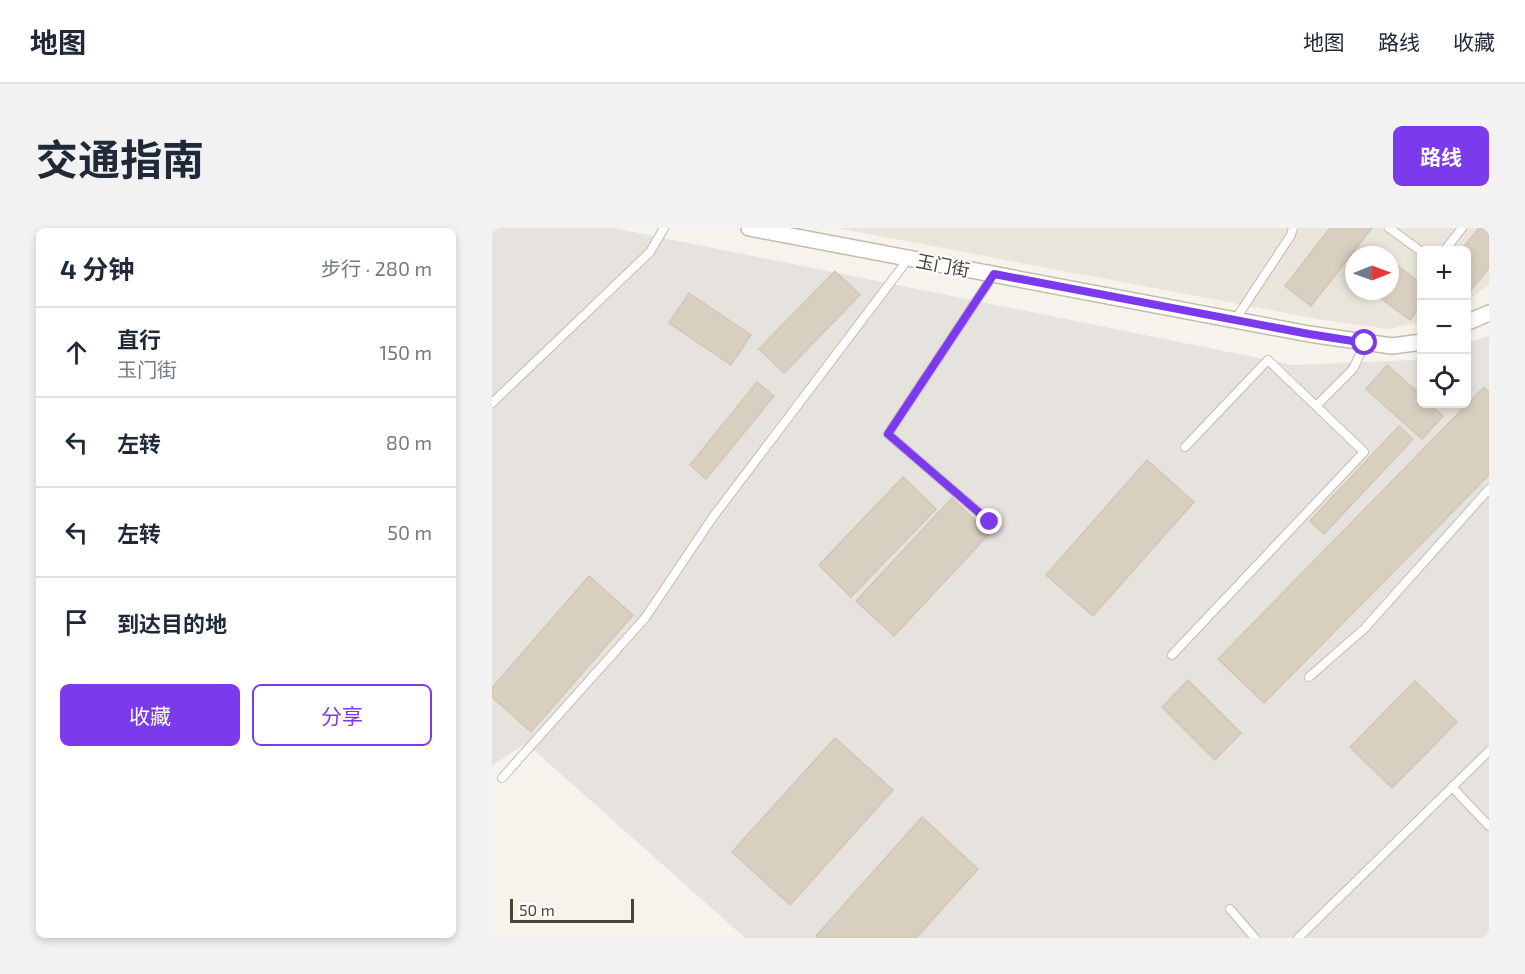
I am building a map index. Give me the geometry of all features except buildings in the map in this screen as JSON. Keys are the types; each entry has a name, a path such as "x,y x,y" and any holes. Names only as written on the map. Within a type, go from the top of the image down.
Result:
{"street":[{"name":"玉门街","path":"749,228 1365,343 1392,346 1417,343"},
{"path":"1471,321 1489,313"}],"lane":[{"path":"492,403 650,252 664,228"},
{"path":"1235,320 1292,235 1293,228"},
{"path":"1389,228 1417,248"},
{"path":"1447,246 1462,228"},
{"path":"502,778 645,618 713,517 909,258"},
{"path":"990,522 888,434 994,274"},
{"path":"1316,406 1353,369 1365,343"},
{"path":"1172,655 1364,452 1268,360 1185,447"},
{"path":"1310,677 1364,629 1489,489"},
{"path":"1298,938 1489,751"},
{"path":"1452,787 1489,826"},
{"path":"1230,909 1255,938"}],"shaded area":[{"path":"492,228 614,228 1293,365 1417,359 1417,408 1471,408 1471,342 1489,336 1489,938 745,938 526,743 492,766"},
{"path":"837,228 1489,228 1489,285 1471,298 1471,246 1417,246 1417,323 1389,329 1323,320"}],"route":[{"path":"990,522 888,434 994,274 1365,343"}]}
